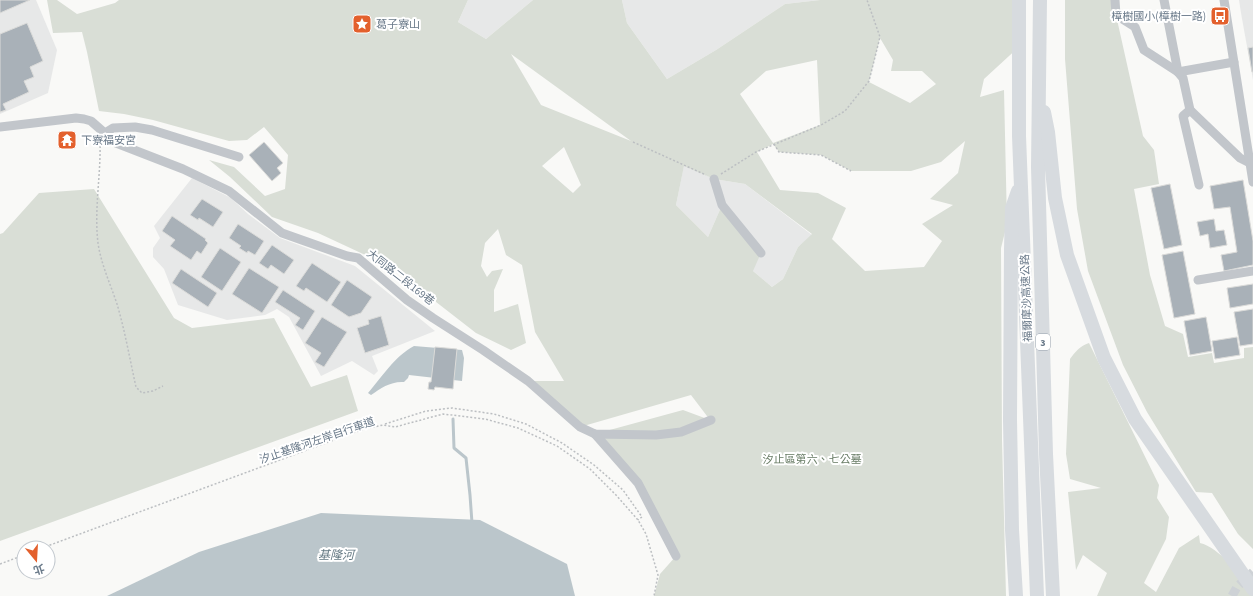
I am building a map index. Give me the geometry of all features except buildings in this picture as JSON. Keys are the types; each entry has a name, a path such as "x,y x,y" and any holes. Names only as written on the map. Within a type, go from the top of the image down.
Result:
{"highway":[{"name":"福爾摩沙高速公路","path":"1019,0 1019,136 1037,596"},
{"name":"福爾摩沙高速公路","path":"1040,0 1038,167 1046,438 1053,596"},
{"path":"1038,88 1048,132 1055,198 1067,254 1104,358 1136,418 1253,589"},
{"path":"1016,596 1012,530 1010,420 1011,249 1012,208 1021,181"},
{"path":"1238,567 1253,579"}],"street":[{"path":"1115,0 1116,15 1135,27 1144,50 1178,72 1183,78 1190,110 1240,158 1250,163"},
{"path":"1164,0 1178,72"},
{"path":"1224,0 1234,62 1250,139 1250,163 1253,181"},
{"path":"1178,72 1234,62"},
{"path":"1190,110 1184,116 1199,185"},
{"name":"大同路二段169巷","path":"0,127 76,118 84,119 90,121 116,143 183,169 229,191 282,233 347,256 358,258 407,300 490,354 528,382 580,427 596,434 656,435 681,432 711,420"},
{"path":"102,130 135,127 152,130 239,157"},
{"path":"714,179 722,204 761,253"},
{"path":"1198,280 1253,271"},
{"path":"596,434 638,483 676,556"}],"path":[{"path":"633,142 714,179 756,152 821,125 845,111 869,82 880,37 867,0"},
{"path":"102,130 97,210 98,242 106,276 117,304 136,387 142,393 153,391 163,386"},
{"path":"774,144 779,152 821,155 851,171"},
{"path":"383,425 426,411 452,408 494,414 526,424 562,443 594,465 622,490 642,517 638,520"},
{"name":"汐止基隆河左岸自行車道","path":"56,543 361,430 383,425 395,427 443,414 485,419 518,428 557,446 590,469 638,520 646,534 658,575 654,596"},
{"path":"357,418 361,430"},
{"path":"0,564 16,558"}],"shaded area":[{"path":"0,0 36,0 57,50 48,93 0,114"},
{"path":"468,0 533,0 486,39 458,22"},
{"path":"622,0 820,0 785,4 716,50 667,79 627,23"},
{"path":"1239,0 1253,0 1253,80 1241,13"},
{"path":"684,165 714,179 745,184 812,235 798,247 783,279 772,287 753,271 722,205 708,237 676,205"},
{"path":"192,178 231,198 248,214 280,238 355,266 435,331 372,356 378,371 374,375 352,361 321,376 289,317 277,309 265,315 227,320 178,305 164,269 153,257 153,248 160,238 154,226"}],"green space":[{"name":"汐止區第六、七公墓","path":"47,0 57,0 77,14 115,3 119,0 468,0 458,22 486,39 533,0 622,0 627,23 667,79 716,50 785,4 820,0 1020,0 1022,44 984,79 980,97 1004,90 1007,224 1001,248 1002,440 1006,596 654,596 660,574 676,556 638,483 595,434 683,410 710,420 691,395 580,427 528,381 564,381 535,332 522,265 506,255 498,229 485,243 481,266 487,277 492,271 503,269 494,290 494,312 518,304 526,343 511,350 476,333 391,267 318,233 272,217 230,177 209,160 234,167 265,196 285,189 288,155 264,127 247,140 229,141 153,120 99,111 82,32 53,33","holes":["880,38 893,60 891,71 922,71 936,84 910,103 869,82","511,54 631,141 541,105","817,60 820,125 773,143 740,94 766,71","965,141 958,173 930,199 953,205 922,224 942,241 924,267 865,271 832,239 846,208 818,193 780,190 757,152 773,144 779,152 821,155 851,171 911,171 941,162","564,147 581,185 573,193 542,166","684,166 714,179 745,184 812,234 798,247 783,279 772,287 753,271 761,253 722,205 708,237 676,205"]},
{"path":"1065,0 1115,0 1116,15 1143,136 1154,150 1159,184 1134,189 1150,275 1165,326 1183,334 1188,357 1212,353 1214,363 1244,358 1244,348 1253,347 1253,549 1238,534 1212,493 1196,492 1147,412 1123,365 1088,271 1077,209 1065,59"},
{"path":"94,189 174,318 192,328 274,318 311,387 347,375 358,411 0,541 0,234 3,233 39,193"},
{"path":"1089,343 1159,485 1157,498 1169,517 1166,539 1144,583 1156,592 1179,548 1199,535 1200,543 1215,550 1230,564 1248,586 1253,593 1253,596 1097,596 1107,573 1083,555 1076,570 1068,492 1101,488 1070,479 1066,454 1070,359 1078,350"}],"water":[{"path":"414,346 462,350 464,358 462,381 409,375 404,382 390,384 371,395 368,393 389,367 401,355"},
{"name":"基隆河","path":"321,513 480,520 567,564 575,596 107,596 199,552"}],"waterway":[{"path":"453,419 454,448 466,458 472,523"}],"tunnel":[{"path":"1232,596 1237,587 1253,572"}],"place":[{"name":"樟樹國小(樟樹一路)","path":"1220,16"},
{"name":"葛子寮山","path":"362,24"},
{"name":"下寮福安宮","path":"67,140"}]}
